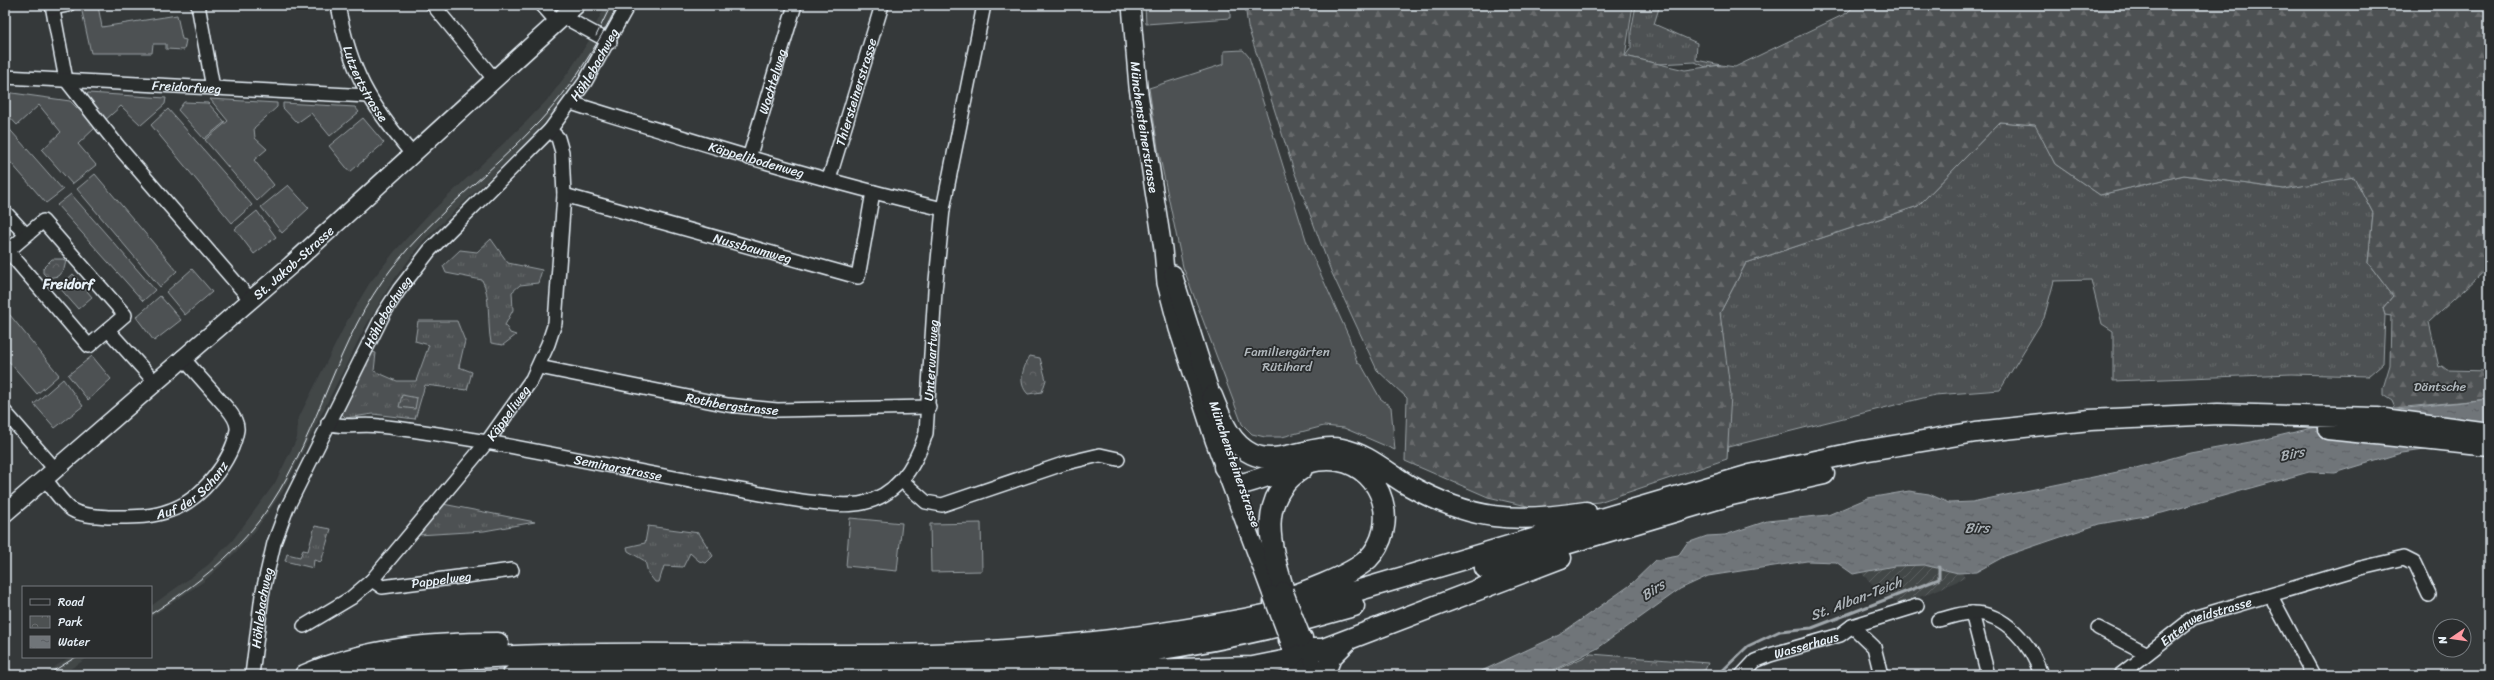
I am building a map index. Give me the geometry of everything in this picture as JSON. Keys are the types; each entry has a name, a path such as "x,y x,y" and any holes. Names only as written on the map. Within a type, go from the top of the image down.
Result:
{"highway":[{"path":"1212,396 1228,431 1236,444 1244,450 1253,455 1265,457 1294,455"},
{"path":"356,669 456,658 542,654 667,652 878,655 978,651 1091,642 1188,628 1249,619 1366,590 1674,496 1750,475 1863,451 1976,432 2145,416 2266,414 2377,418 2489,433"},
{"path":"847,670 955,668 1034,664 1133,653 1223,638 1318,617 1724,497 1803,478 1977,445 2163,428 2225,426 2317,428 2387,434 2489,446"},
{"path":"1235,481 1294,455 1316,448 1332,447 1352,452 1434,499 1486,516 1546,518 1604,509 1653,495 1674,496"},
{"path":"1188,628 1284,599 1324,582 1368,558 1376,548 1384,524 1382,496 1376,485 1358,468 1338,460 1300,465 1235,481"},
{"path":"1278,593 1271,539 1273,506 1286,481 1313,463"},
{"path":"416,675 567,666 701,670 847,670 1041,673 1253,667 1283,662 1297,646 1323,649 1583,550 1648,527 1755,496 1803,478"},
{"path":"1320,674 1336,650 1350,639"},
{"path":"306,675 334,664 370,653 441,645 543,643 652,646 667,652"},
{"path":"512,675 538,673 567,666"},
{"path":"1253,667 1283,675"}],"main road":[{"name":"Münchensteinerstrasse","path":"1131,5 1138,87 1163,249 1166,284 1178,329 1297,646 1300,675"},
{"name":"St. Jakob-Strasse","path":"5,513 154,381 250,299 566,15"},
{"name":"Münchensteinerstrasse","path":"1163,249 1178,285 1212,396 1235,481"},
{"name":"Münchensteinerstrasse","path":"1297,646 1320,674"}],"street":[{"path":"68,5 52,6 66,80 118,146 250,299"},
{"path":"198,5 213,88"},
{"name":"Lutzertstrasse","path":"338,5 344,37 354,68 368,96 384,121 412,154"},
{"path":"433,5 495,80"},
{"path":"542,5 566,15 610,42"},
{"name":"Höhlebachweg","path":"252,675 262,595 274,544 286,508 384,313 410,275 430,250 550,130 571,103 610,42 628,5"},
{"name":"Wachtelweg","path":"749,158 795,5"},
{"name":"Thiersteinerstrasse","path":"830,179 882,5"},
{"name":"Unterwartweg","path":"902,480 911,469 920,452 926,433 929,407 935,291 943,209 984,5"},
{"name":"Freidorfweg","path":"5,77 368,96"},
{"name":"Käppelibodenweg","path":"571,103 749,158 873,192 943,209"},
{"name":"Käppeliweg","path":"304,626 351,598 372,580 487,442 539,367 555,323 564,195 562,152 558,138 550,130"},
{"name":"Nussbaumweg","path":"564,195 858,277 873,192"},
{"path":"5,212 26,235"},
{"path":"43,221 125,315 89,346 8,251 26,235 43,221"},
{"path":"108,330 154,381"},
{"name":"Auf der Schanz","path":"5,412 50,473 72,510 94,516 150,517 173,510 200,493 211,481 226,457 237,429 234,417 182,357"},
{"name":"Rothbergstrasse","path":"539,367 734,406 777,410 929,407"},
{"name":"Seminarstrasse","path":"328,423 341,427 378,425 487,442 640,473 802,501 861,504 888,493 902,480"},
{"path":"902,480 926,502 942,505 1066,463 1100,456 1118,459"},
{"name":"Entenweidstrasse","path":"2120,675 2146,653 2193,618 2361,568 2404,558 2414,563 2429,595"},
{"name":"Pappelweg","path":"372,580 382,587 512,570"},
{"path":"2271,596 2313,675"},
{"name":"Wasserhaus","path":"1742,675 1755,661 1840,635 1852,626 1917,606"},
{"path":"1972,613 1988,675"},
{"path":"1938,620 1972,613 1994,617 2010,627 2022,640 2038,666 2041,675"},
{"name":"Wasserhaus","path":"1852,626 1874,647 1881,675"},
{"name":"Entenweidstrasse","path":"2098,628 2146,653"}],"shaded area":[{"path":"606,5 623,5 608,30 596,24"},
{"path":"590,39 599,46 551,115 527,142 424,240 392,282 364,329 283,491 255,531 238,550 203,582 152,616 152,605 208,565 232,541 275,483 297,438 298,420 302,411 347,321 369,284 395,251 426,217 526,122 549,98 570,70"},
{"path":"1909,491 1919,492 1965,578 1901,605 1880,591 1863,575 1866,548"},
{"path":"68,658 87,658 61,675 42,675"}],"green space":[{"path":"1145,5 1230,5 1230,18 1146,24"},
{"name":"Däntsche","path":"1245,5 1633,5 1625,56 1685,70 1721,65 1735,67 1847,13 1855,5 2489,5 2489,267 2429,322 2439,367 2442,366 2447,370 2489,371 2489,399 2395,408 2392,401 2383,395 2383,388 2390,365 2391,316 2385,315 2383,308 2393,296 2368,263 2373,213 2354,177 2284,189 2184,175 2100,195 2055,164 2035,125 2000,122 1918,206 1746,263 1720,313 1731,395 1727,459 1599,502 1540,509 1488,497 1405,461 1407,398 1377,370 1331,271 1294,171 1248,27"},
{"path":"1636,5 1660,5 1654,24 1697,43 1696,60 1721,65 1706,67 1695,62 1659,64 1625,56 1631,48 1631,32"},
{"path":"98,6 102,27 177,15 182,39 186,40 184,50 166,49 166,44 153,44 152,53 91,53 81,7"},
{"name":"Familiengärten Rütihard","path":"1243,50 1249,57 1308,246 1349,337 1357,362 1362,366 1380,398 1391,407 1395,450 1344,428 1324,426 1282,437 1265,437 1252,434 1242,424 1183,267 1158,148 1149,88 1224,64 1224,51"},
{"path":"5,92 70,101 96,127 78,144 96,165 72,184 42,150 61,132 39,105 17,125 5,112"},
{"path":"88,93 166,98 165,104 141,125 121,106 103,122 83,96"},
{"path":"210,99 277,103 277,107 254,128 255,138 267,149 254,160 274,185 257,201 205,140 228,121"},
{"path":"184,102 208,103 225,122 204,139 178,110"},
{"path":"283,103 355,107 359,112 330,136 311,113 297,123 283,108"},
{"path":"168,109 252,205 232,223 151,125"},
{"path":"363,118 384,143 350,172 329,146"},
{"path":"2000,122 2036,125 2055,164 2100,195 2184,175 2284,189 2354,176 2373,213 2368,263 2393,296 2383,308 2385,315 2383,363 2368,376 2291,374 2113,381 2113,331 2102,324 2091,280 2054,281 2044,318 2000,390 1935,395 1728,447 1720,313 1746,263 1918,206"},
{"path":"5,124 63,190 46,203 5,156"},
{"path":"95,174 177,271 160,287 77,189"},
{"path":"288,185 309,208 282,233 261,207"},
{"path":"71,194 155,290 143,301 57,205"},
{"path":"257,211 276,237 254,254 235,229"},
{"path":"491,239 508,263 542,270 538,283 520,285 512,292 513,310 505,325 510,333 516,335 503,345 491,343 487,294 482,280 446,273 443,266 460,250 477,252"},
{"path":"52,259 63,259 66,261 64,269 58,276 48,278 43,273 43,268"},
{"path":"192,269 212,292 185,315 166,292"},
{"path":"73,274 92,297 78,309 59,287"},
{"path":"160,296 181,320 154,341 136,317"},
{"path":"5,309 59,375 37,394 5,357"},
{"path":"418,321 457,321 465,341 459,367 472,372 467,390 425,385 415,419 373,414 346,418 342,414 372,352 376,353 374,371 397,381 416,381 429,345 415,341"},
{"path":"92,356 111,379 88,400 68,375"},
{"path":"1030,356 1040,358 1046,380 1042,392 1028,394 1023,385 1022,375"},
{"path":"63,379 83,406 55,428 34,404"},
{"path":"402,395 417,398 415,409 399,407"},
{"path":"443,504 535,522 484,531 418,535"},
{"path":"850,518 902,523 897,571 846,566"},
{"path":"981,523 982,571 931,572 930,524"},
{"path":"315,526 331,529 321,562 314,560 313,568 285,561 287,554 300,557 303,550 308,551"},
{"path":"648,526 699,533 713,556 706,563 699,561 690,553 683,567 664,566 659,582 655,582 648,573 645,561 628,551 627,547 645,543"},
{"path":"1591,654 1708,663 1703,675 1562,675 1558,669"}],"water":[{"name":"Birs","path":"2489,399 2489,442 2401,453 2335,473 2309,472 2162,513 2099,524 2005,556 1976,572 1958,573 1924,565 1894,566 1853,574 1836,562 1807,561 1708,576 1680,589 1598,648 1544,675 1473,675 1559,635 1629,586 1656,560 1678,556 1687,543 1707,536 1725,535 1767,521 1828,515 1868,498 1909,491 1929,494 1949,503 1972,502 2132,469 2190,453 2261,440 2389,410"}],"waterway":[{"name":"St. Alban-Teich","path":"1718,675 1748,646 1780,631 1812,628 1939,579 1939,567"}],"tram line":[{"path":"596,36 611,5"},
{"path":"152,613 185,591 217,565 232,552 259,521 271,504 303,446 342,354 373,295 392,268 427,229 522,140 552,108 583,66 618,5"},
{"path":"47,675 74,658"}],"district":[{"name":"Freidorf","path":"68,284"}]}
